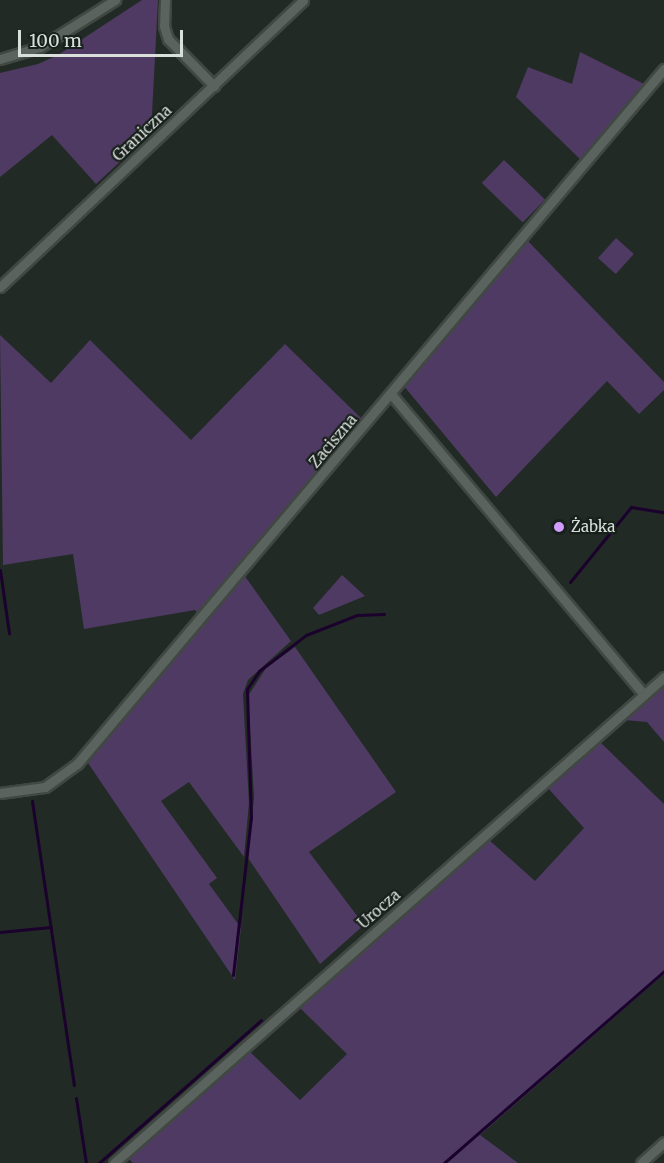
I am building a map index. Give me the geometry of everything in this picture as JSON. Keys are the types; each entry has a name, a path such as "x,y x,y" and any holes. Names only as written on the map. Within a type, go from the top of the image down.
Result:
{"street":[{"path":"0,59 40,47 115,0"},
{"path":"165,0 164,26 168,39 214,86"},
{"name":"Graniczna","path":"0,287 303,0"},
{"name":"Zaciszna","path":"0,793 45,787 68,773 664,69"},
{"path":"391,394 644,694"},
{"name":"Urocza","path":"114,1163 664,677"},
{"path":"641,1163 664,1142"}],"shaded area":[{"path":"142,0 158,0 151,133 96,184 52,135 0,177 0,73 38,64 58,55"},
{"path":"580,52 644,84 580,159 516,97 528,67 572,84"},
{"path":"504,160 545,200 523,223 482,183"},
{"path":"616,238 634,254 616,274 598,258"},
{"path":"526,239 664,382 664,390 639,414 607,381 496,497 403,385"},
{"path":"0,335 51,383 90,340 191,440 285,344 362,419 199,615 195,610 84,629 73,554 3,565"},
{"path":"244,575 291,641 248,680 243,694 249,803 244,857 189,782 161,801 217,878 209,884 241,928 235,980 88,763"},
{"path":"342,575 365,596 319,615 313,608"},
{"path":"295,647 396,792 309,852 364,925 320,964 248,858 254,797 248,696 266,668"},
{"path":"664,685 664,742 647,722 624,720"},
{"path":"599,741 664,804 664,974 480,1135 518,1163 133,1163 127,1157 248,1050 300,1100 347,1054 298,1006 488,839 535,881 584,828 547,787"}],"waterway":[{"path":"570,582 631,507 664,512"},
{"path":"0,570 9,633"},
{"path":"233,975 251,818 247,689 259,671 306,635 357,615 384,614"},
{"path":"32,801 74,1085"},
{"path":"0,932 51,927"},
{"path":"444,1163 664,971"},
{"path":"99,1163 261,1020"},
{"path":"76,1098 86,1163"}],"place":[{"name":"Żabka","path":"559,527"}]}
